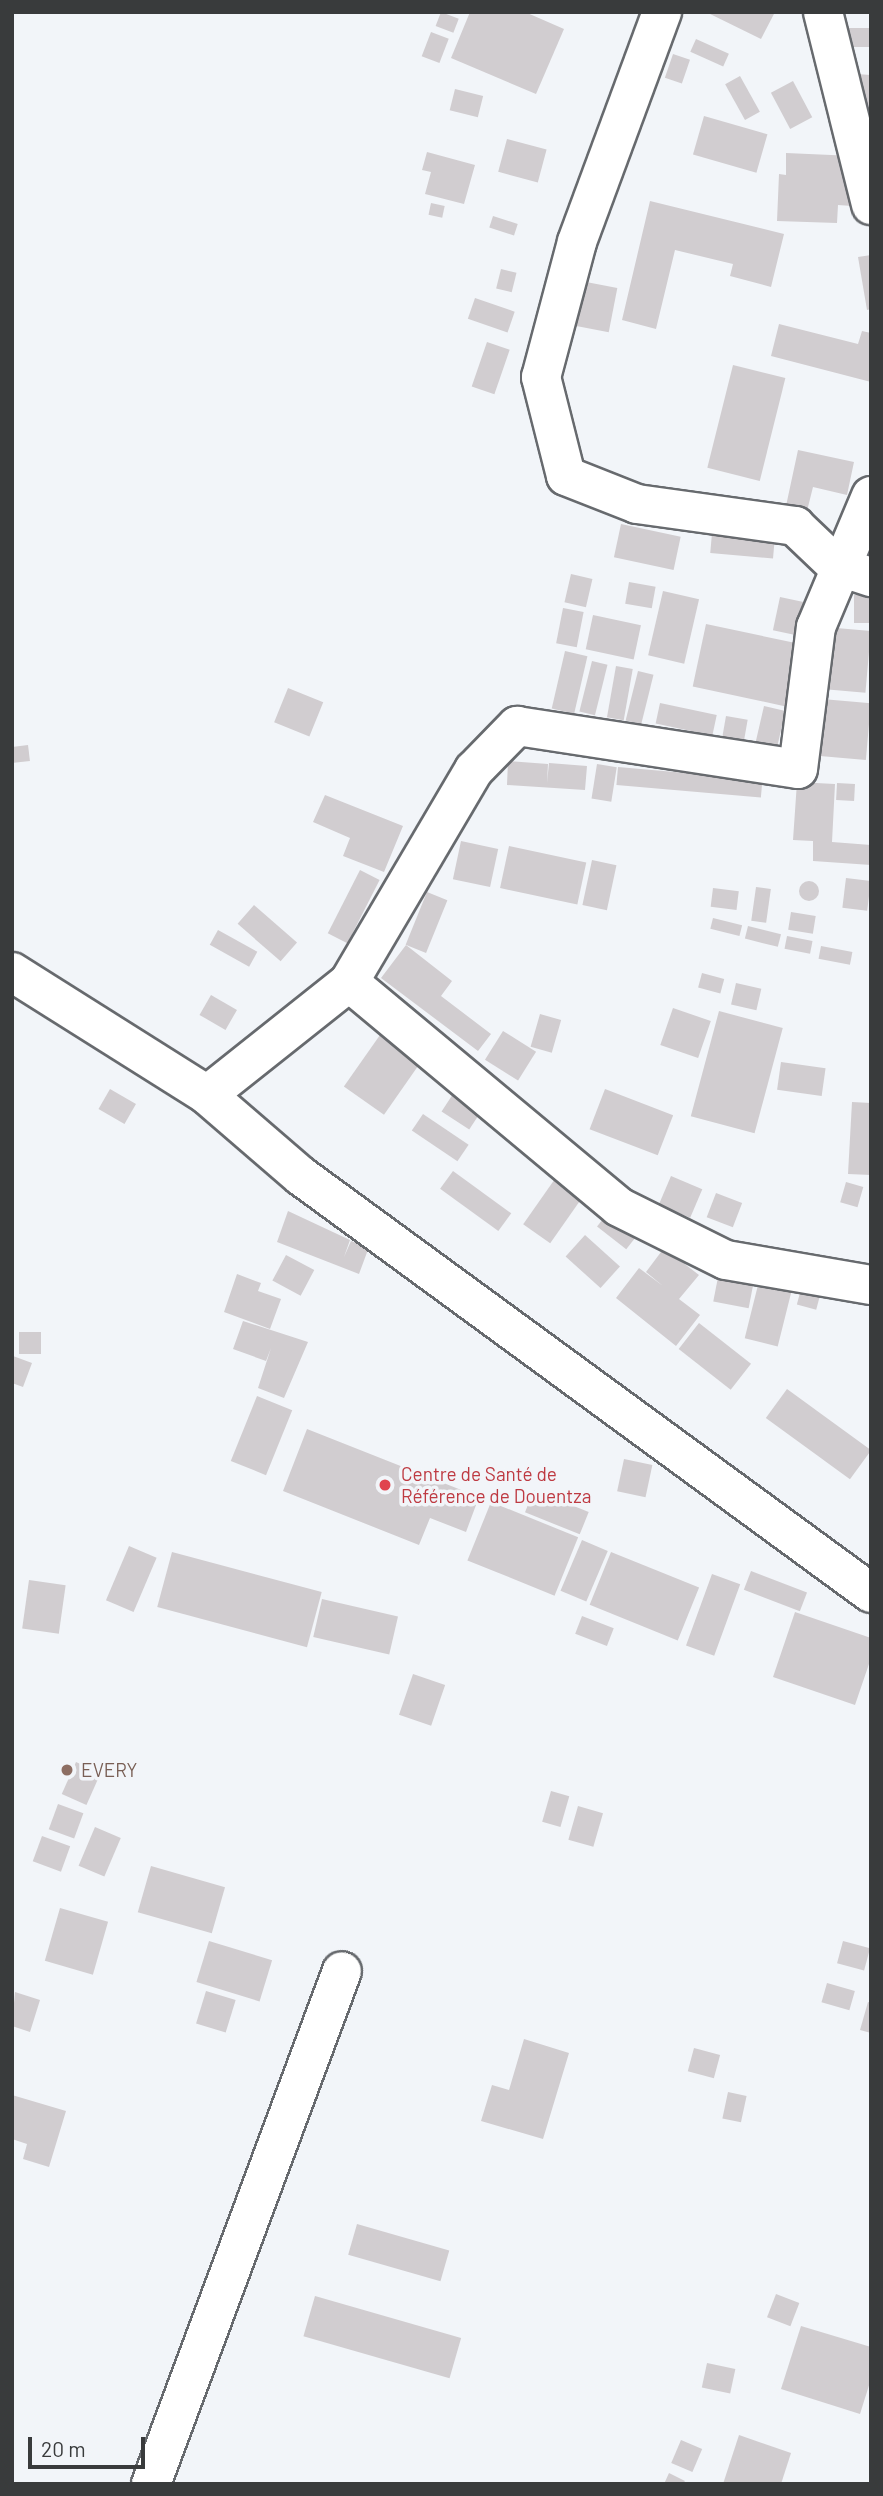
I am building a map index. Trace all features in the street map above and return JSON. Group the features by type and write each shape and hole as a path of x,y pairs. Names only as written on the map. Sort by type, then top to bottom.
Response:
{"street":[{"path":"662,12 577,242 541,377 566,476 637,504 795,526 854,571"},
{"path":"823,12 871,205"},
{"path":"207,1095 349,982 474,770 517,726 798,769 816,627 854,571 871,496"},
{"path":"12,972 207,1095 301,1176 871,1593"},
{"path":"349,982 620,1207 726,1261 871,1286"},
{"path":"151,2484 342,1971"}],"building":[{"path":"441,12 459,19 453,33 436,26"},
{"path":"470,12 525,12 564,29 536,94 451,58"},
{"path":"706,12 775,12 761,39"},
{"path":"846,28 871,28 871,47 846,47"},
{"path":"431,32 449,39 439,63 422,56"},
{"path":"696,39 729,54 723,66 690,52"},
{"path":"673,54 690,60 682,83 665,78"},
{"path":"856,74 871,75 869,106 854,105"},
{"path":"740,76 760,112 745,120 725,84"},
{"path":"793,81 812,117 790,129 771,93"},
{"path":"455,89 483,96 478,117 450,110"},
{"path":"704,116 767,134 756,173 693,154"},
{"path":"507,139 547,150 538,182 498,172"},
{"path":"427,152 475,165 464,204 425,194 431,172 422,170"},
{"path":"786,153 854,156 852,206 838,205 837,223 777,221 779,174 786,175"},
{"path":"650,201 784,234 771,287 730,276 733,264 675,250 656,329 622,320"},
{"path":"431,203 445,206 442,218 429,215"},
{"path":"493,216 518,224 514,235 489,227"},
{"path":"871,255 871,309 867,310 858,257"},
{"path":"501,269 517,273 512,292 496,288"},
{"path":"581,281 617,288 609,332 572,325"},
{"path":"475,298 515,312 508,332 468,319"},
{"path":"779,324 858,344 862,331 871,333 871,382 771,356"},
{"path":"487,342 510,350 494,394 472,386"},
{"path":"733,365 785,378 760,481 707,468"},
{"path":"798,450 854,462 847,495 813,487 807,511 786,506"},
{"path":"621,524 681,537 674,570 614,557"},
{"path":"712,533 775,538 773,558 710,553"},
{"path":"571,574 592,579 586,607 564,602"},
{"path":"629,582 656,587 652,608 625,604"},
{"path":"663,591 699,599 684,664 648,655"},
{"path":"854,595 871,595 871,623 854,623"},
{"path":"780,597 809,603 802,636 773,630"},
{"path":"563,608 584,612 577,647 556,643"},
{"path":"593,615 641,625 634,659 586,649"},
{"path":"706,624 798,644 785,706 693,687"},
{"path":"825,627 871,631 865,693 820,689"},
{"path":"565,651 587,656 574,714 552,708"},
{"path":"592,661 608,665 595,715 579,711"},
{"path":"616,666 633,669 624,720 607,717"},
{"path":"638,671 654,675 641,724 626,720"},
{"path":"288,688 323,702 309,737 274,722"},
{"path":"822,699 871,703 866,760 817,756"},
{"path":"660,703 717,715 712,736 656,724"},
{"path":"764,706 785,711 775,755 754,750"},
{"path":"726,716 748,720 744,742 722,739"},
{"path":"28,745 30,761 14,763 12,747"},
{"path":"508,761 548,764 547,783 549,763 587,766 585,790 507,785"},
{"path":"597,764 617,767 611,802 592,799"},
{"path":"618,767 762,780 761,798 616,785"},
{"path":"797,782 835,784 832,842 871,845 871,865 813,861 813,841 793,840"},
{"path":"837,783 855,784 854,801 836,800"},
{"path":"325,795 403,826 384,872 343,856 350,838 313,822"},
{"path":"461,841 498,849 490,887 453,879"},
{"path":"509,846 586,862 577,904 500,888"},
{"path":"592,860 616,865 607,910 582,905"},
{"path":"360,870 380,880 347,943 328,933"},
{"path":"846,878 871,881 867,911 842,908"},
{"path":"805,881 813,881 819,891 813,901 805,901 799,895 799,887"},
{"path":"756,887 771,889 766,923 751,921"},
{"path":"713,888 739,891 736,910 711,907"},
{"path":"427,892 447,900 426,953 406,945"},
{"path":"254,905 297,942 281,961 238,924"},
{"path":"791,912 816,916 813,934 788,930"},
{"path":"713,918 742,925 739,936 710,929"},
{"path":"748,926 781,934 778,947 745,939"},
{"path":"218,930 257,952 249,967 210,945"},
{"path":"787,936 813,941 810,954 785,949"},
{"path":"406,945 452,981 441,996 491,1034 478,1051 381,978"},
{"path":"821,946 852,952 850,965 819,959"},
{"path":"702,973 724,979 720,993 698,987"},
{"path":"736,983 761,989 756,1010 731,1004"},
{"path":"211,995 237,1010 225,1030 200,1015"},
{"path":"673,1008 711,1021 698,1058 660,1045"},
{"path":"719,1011 783,1028 755,1133 691,1116"},
{"path":"540,1014 561,1020 552,1053 531,1047"},
{"path":"503,1031 536,1052 518,1081 485,1060"},
{"path":"380,1035 420,1063 384,1115 344,1087"},
{"path":"781,1062 826,1068 822,1096 777,1090"},
{"path":"110,1089 136,1104 124,1124 99,1109"},
{"path":"605,1089 673,1115 658,1155 590,1129"},
{"path":"453,1094 481,1112 469,1130 442,1112"},
{"path":"852,1102 871,1103 871,1175 848,1174"},
{"path":"423,1114 469,1145 457,1161 412,1131"},
{"path":"453,1171 511,1213 498,1231 440,1189"},
{"path":"557,1176 584,1195 550,1243 523,1224"},
{"path":"671,1176 702,1189 690,1218 659,1205"},
{"path":"846,1182 863,1187 858,1207 840,1202"},
{"path":"716,1193 742,1203 733,1227 707,1217"},
{"path":"610,1210 639,1233 626,1249 597,1227"},
{"path":"288,1211 350,1240 344,1257 351,1241 369,1247 359,1274 277,1242"},
{"path":"585,1235 620,1266 601,1288 566,1257"},
{"path":"664,1248 699,1275 679,1299 700,1315 676,1346 616,1298 639,1268 663,1286 646,1272"},
{"path":"286,1255 314,1270 301,1296 272,1281"},
{"path":"719,1272 754,1279 749,1308 713,1301"},
{"path":"237,1274 261,1283 258,1291 281,1299 270,1329 224,1312"},
{"path":"759,1281 792,1289 778,1346 745,1338"},
{"path":"801,1289 820,1294 816,1310 797,1304"},
{"path":"243,1321 308,1342 284,1398 258,1388 271,1348 266,1361 233,1349"},
{"path":"699,1323 751,1364 731,1390 679,1349"},
{"path":"19,1332 41,1332 41,1354 19,1354"},
{"path":"13,1356 32,1363 23,1387 12,1383"},
{"path":"787,1389 871,1450 850,1479 766,1418"},
{"path":"257,1396 292,1410 266,1475 231,1461"},
{"path":"307,1429 479,1497 466,1532 430,1518 419,1545 283,1491"},
{"path":"624,1459 652,1465 646,1497 617,1491"},
{"path":"534,1490 589,1512 580,1534 525,1512"},
{"path":"491,1502 578,1537 555,1596 467,1560"},
{"path":"582,1540 608,1551 586,1602 561,1591"},
{"path":"129,1546 157,1558 134,1612 106,1600"},
{"path":"172,1552 322,1592 307,1647 157,1607"},
{"path":"611,1552 699,1588 678,1640 590,1605"},
{"path":"751,1571 807,1593 800,1611 744,1590"},
{"path":"712,1574 740,1584 714,1656 686,1645"},
{"path":"29,1580 66,1585 59,1634 22,1629"},
{"path":"322,1599 398,1617 389,1655 313,1637"},
{"path":"795,1612 871,1638 871,1658 855,1705 773,1677"},
{"path":"582,1616 614,1628 607,1646 575,1634"},
{"path":"413,1674 445,1685 431,1726 399,1715"},
{"path":"76,1762 101,1773 86,1805 62,1794"},
{"path":"551,1791 569,1796 560,1827 542,1822"},
{"path":"58,1804 83,1813 74,1839 49,1829"},
{"path":"578,1806 603,1813 593,1847 568,1840"},
{"path":"95,1827 121,1838 104,1877 79,1866"},
{"path":"42,1836 70,1846 61,1872 33,1861"},
{"path":"151,1866 225,1887 212,1933 138,1912"},
{"path":"60,1908 108,1922 93,1975 45,1961"},
{"path":"209,1941 272,1960 260,2001 196,1982"},
{"path":"843,1941 870,1948 864,1970 837,1963"},
{"path":"827,1983 855,1991 849,2010 821,2002"},
{"path":"206,1991 236,2000 226,2033 196,2024"},
{"path":"15,1992 40,2000 30,2032 12,2026"},
{"path":"868,2002 871,2003 871,2033 860,2030"},
{"path":"524,2039 569,2053 543,2139 481,2121 492,2085 509,2090"},
{"path":"694,2048 720,2055 714,2078 688,2071"},
{"path":"728,2092 747,2096 741,2122 722,2118"},
{"path":"12,2095 66,2111 49,2167 23,2159 27,2144 12,2139"},
{"path":"357,2224 449,2250 440,2281 348,2255"},
{"path":"776,2294 799,2303 790,2326 767,2317"},
{"path":"315,2296 461,2338 450,2378 303,2336"},
{"path":"801,2326 871,2347 871,2379 860,2414 781,2389"},
{"path":"707,2363 735,2369 730,2393 702,2387"},
{"path":"739,2435 791,2453 781,2484 723,2484"},
{"path":"681,2440 702,2449 692,2472 671,2463"},
{"path":"669,2473 685,2481 683,2484 664,2484"}],"place":[{"name":"Centre de Santé de Référence de Douentza","path":"385,1485"},
{"name":"EVERY","path":"67,1770"}]}
